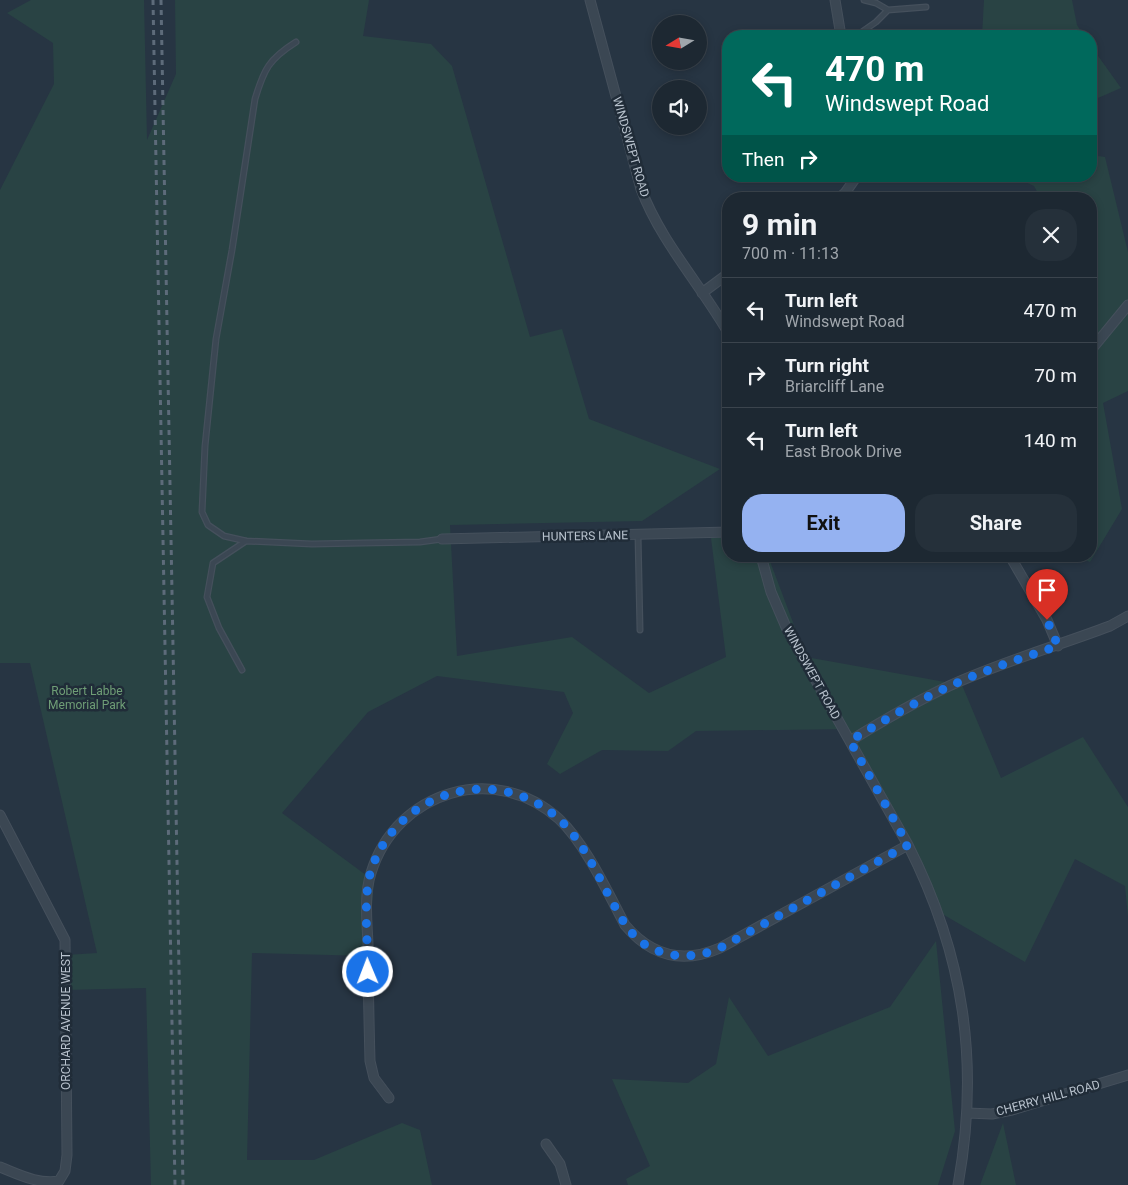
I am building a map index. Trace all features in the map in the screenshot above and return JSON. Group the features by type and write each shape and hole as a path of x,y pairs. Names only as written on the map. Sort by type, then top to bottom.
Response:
{"street":[{"name":"WINDSWEPT ROAD","path":"590,0 644,196 657,225 722,323"},
{"path":"835,0 840,30"},
{"path":"702,293 722,278"},
{"path":"1097,343 1128,305"},
{"name":"HUNTERS LANE","path":"442,539 722,532"},
{"name":"WINDSWEPT ROAD","path":"763,562 771,592 786,627 924,876 937,907 949,944 958,982 967,1042 969,1082 964,1151 958,1185"},
{"path":"1013,562 1047,620 1058,646"},
{"path":"850,741 910,706 950,686 1110,626 1128,616"},
{"path":"388,1098 374,1078 370,1061 368,888 377,856 387,838 412,812 438,797 466,790 497,790 524,797 551,812 568,829 580,845 625,924 633,934 656,950 681,956 702,955 720,948 908,845"},
{"name":"ORCHARD AVENUE WEST","path":"0,815 65,940 67,1155 65,1171 59,1181 52,1183 42,1182 0,1167"},
{"name":"CHERRY HILL ROAD","path":"967,1113 992,1114 1012,1110 1128,1075"},
{"path":"546,1144 560,1164 566,1185"}],"lane":[{"path":"864,0 876,3 888,10 926,7"},
{"path":"865,30 888,10"},
{"path":"296,42 271,61 262,76 255,99 232,250 216,339 205,446 202,512 208,525 224,536 246,541 332,544 420,542 442,539"},
{"path":"638,535 640,630"},
{"path":"242,670 219,628 207,596 213,563 246,541"}],"green space":[{"name":"Robert Labbe Memorial Park","path":"31,0 144,0 147,140 176,74 175,0 369,0 363,36 431,44 452,66 530,337 562,329 589,419 720,469 642,521 450,525 457,656 572,637 649,693 726,657 711,538 722,537 722,562 770,562 806,657 962,685 1001,778 1083,737 1128,807 1128,917 1125,886 1075,859 1025,962 932,908 849,729 696,731 668,751 602,750 560,774 547,764 573,713 564,692 437,676 368,712 282,813 374,881 368,956 252,953 247,1160 314,1160 402,1123 420,1130 432,1185 151,1185 146,988 66,990 66,955 97,953 30,663 0,663 0,190 54,84 53,43 7,13"},
{"path":"984,0 1072,0 1077,25 1080,30 982,30"},
{"path":"1097,54 1121,88 1097,98"},
{"path":"1097,156 1105,157 1128,252 1128,391 1103,403 1122,509 1097,550 1097,192 1037,192 1034,186 1025,182 1097,182"},
{"path":"936,941 955,1131 938,1185 628,1185 626,1179 650,1166 612,1079 688,1083 716,1064 729,997 768,1056 890,1007"},
{"path":"1003,1123 1016,1185 980,1185"}],"railway":[{"path":"153,0 175,1185"},
{"path":"161,0 183,1185"}],"route":[{"path":"368,972 368,888 370,874 377,856 387,838 404,818 412,812 438,797 466,790 482,789 511,793 539,804 551,812 568,829 580,845 625,924 644,943 667,954 681,956 702,955 720,948 908,845 850,741 950,686 1058,646 1047,620"}]}
